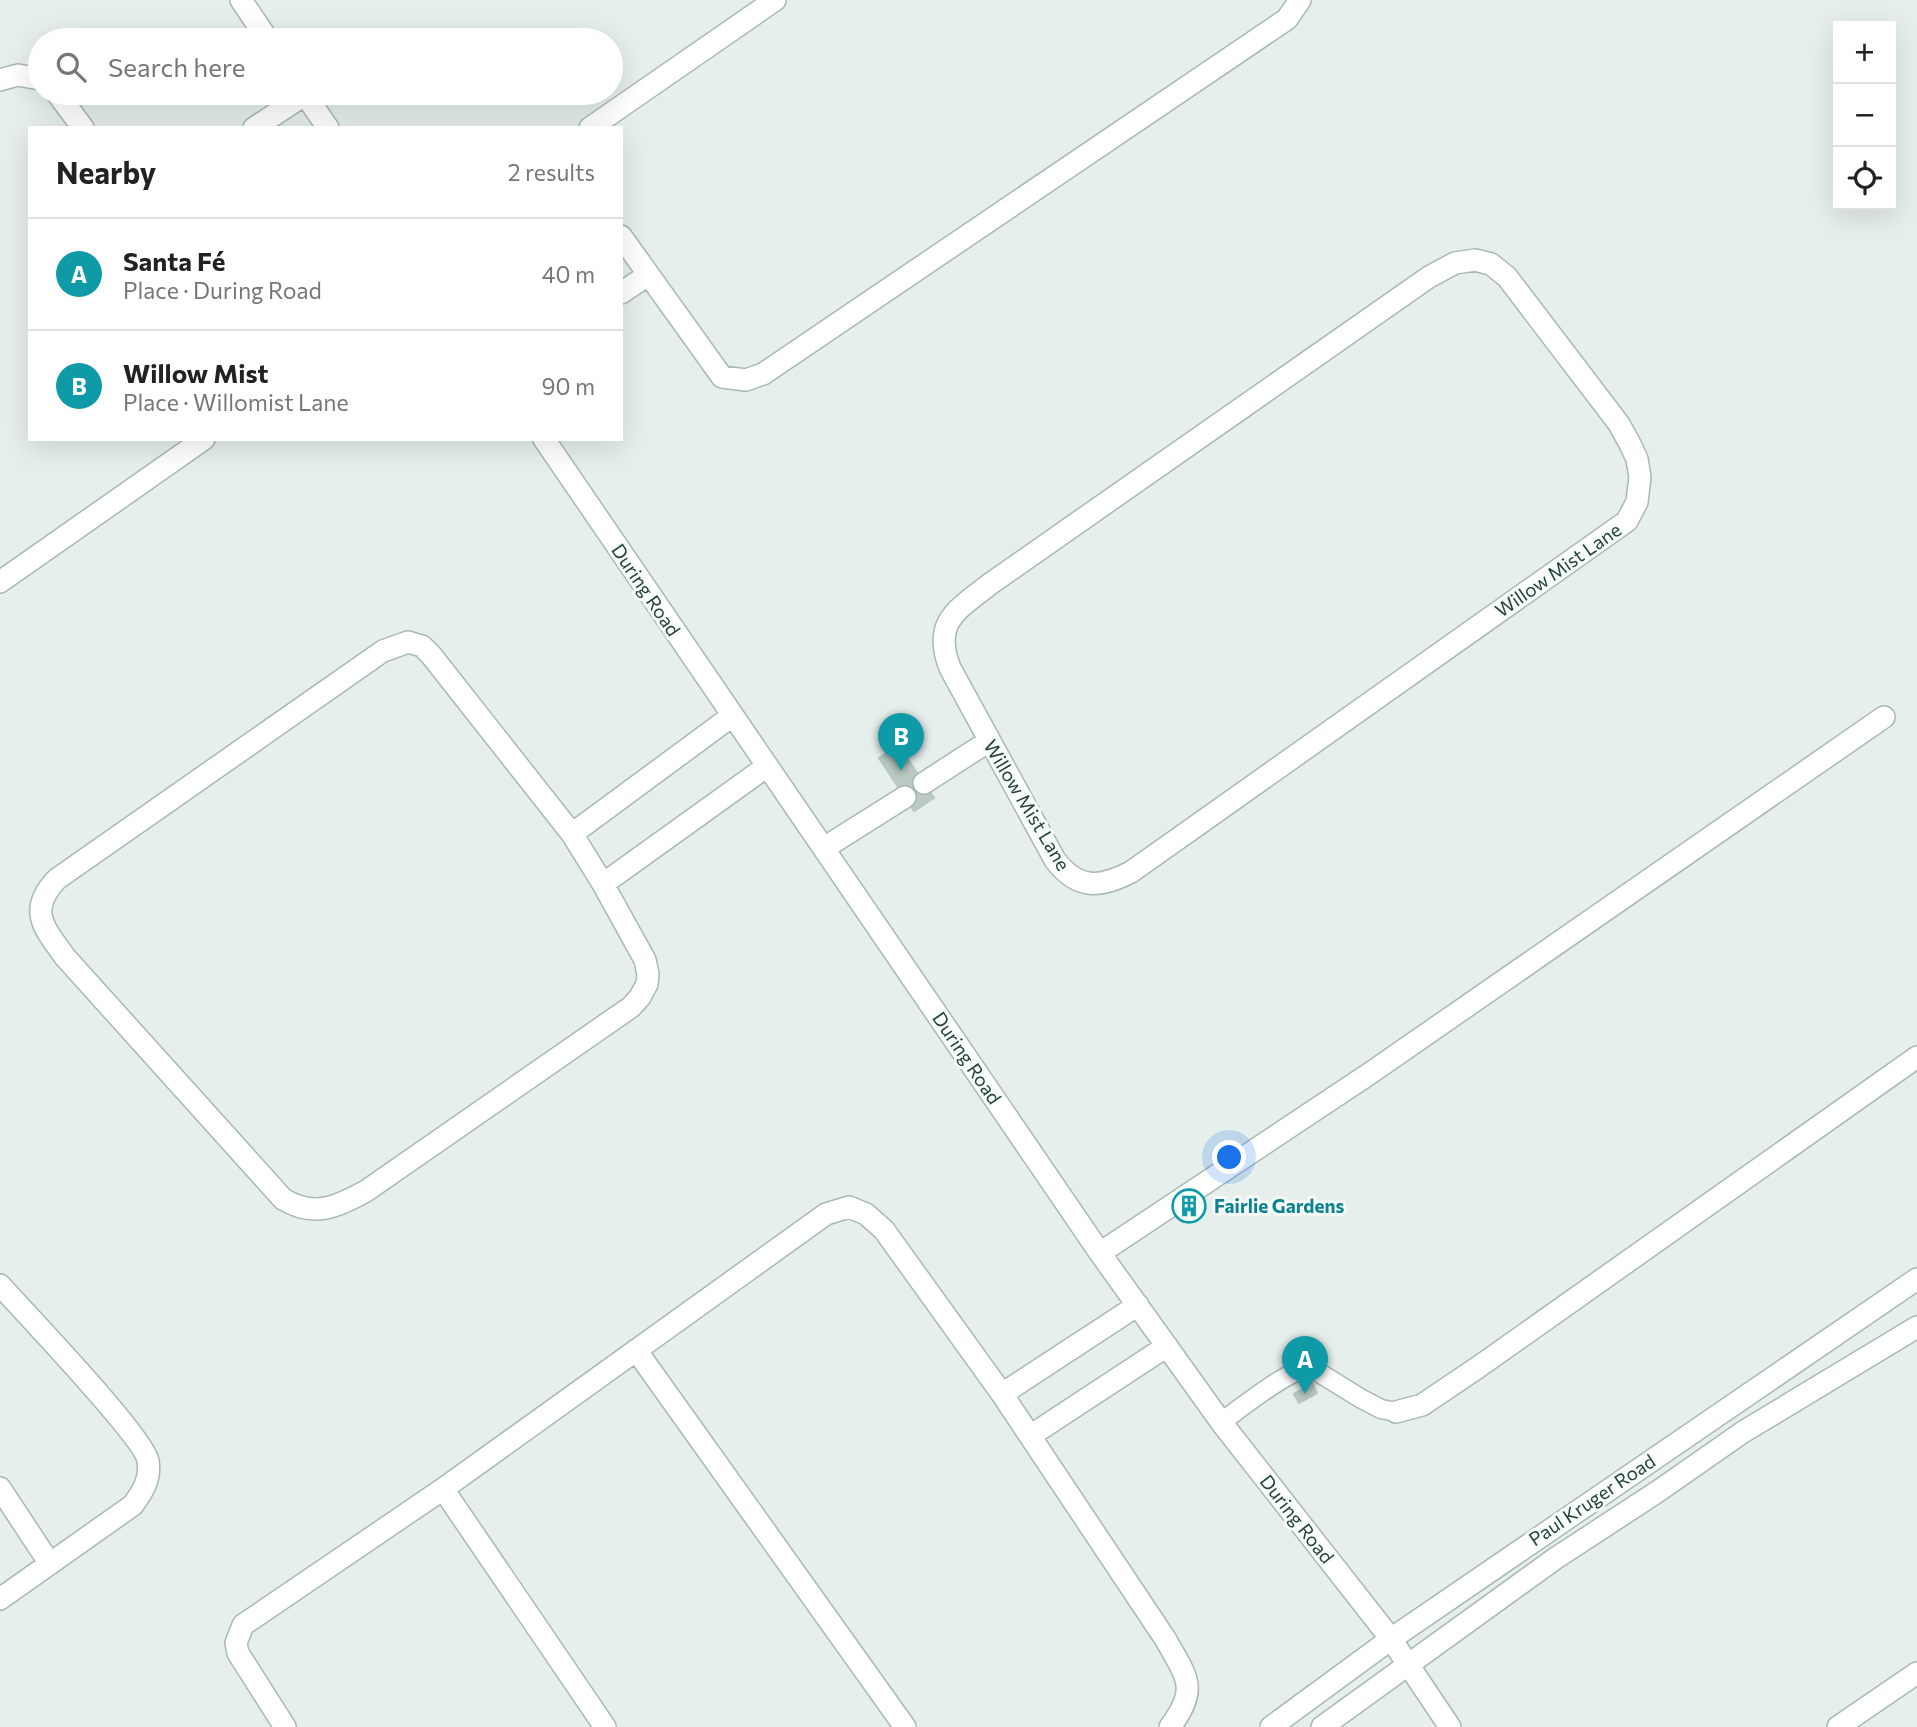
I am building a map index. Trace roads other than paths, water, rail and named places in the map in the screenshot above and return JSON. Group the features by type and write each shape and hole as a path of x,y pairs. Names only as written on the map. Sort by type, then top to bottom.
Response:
{"street":[{"path":"241,0 260,28"},
{"path":"593,126 775,0"},
{"path":"623,239 722,377 746,380 763,374 1287,19 1300,0"},
{"path":"0,80 18,75 28,77"},
{"path":"66,105 82,126"},
{"path":"257,126 288,105"},
{"path":"312,105 327,126"},
{"name":"Willow Mist Lane","path":"1475,260 1491,264 1507,276 1619,424 1634,452 1640,477 1637,502 1627,520 1131,872 1115,880 1079,881 1062,869 989,741 943,650 942,638 960,608 990,584 1429,276 1455,263 1475,260"},
{"path":"623,292 648,275"},
{"path":"0,582 201,441"},
{"name":"During Road","path":"545,441 1100,1253 1221,1422 1391,1639 1450,1727"},
{"path":"408,642 422,646 431,655 572,834 645,960 647,985 640,997 631,1007 366,1191 344,1203 311,1210 297,1208 283,1199 65,957 43,925 40,915 44,896 57,878 383,651 408,642"},
{"path":"572,834 732,716"},
{"path":"1100,1253 1380,1066 1884,717"},
{"path":"924,783 989,741"},
{"path":"603,884 766,767"},
{"path":"824,848 905,797"},
{"path":"1395,1412 1422,1405 1477,1368 1917,1057"},
{"path":"285,1727 238,1653 236,1643 243,1625 443,1489 826,1214 849,1207 866,1214 884,1230 1002,1394 1166,1640 1182,1670 1189,1693 1170,1727"},
{"name":"Paul Kruger Road","path":"1271,1727 1391,1639 1917,1279"},
{"path":"0,1285 128,1429 148,1458 149,1477 144,1491 133,1505 0,1599"},
{"path":"1002,1394 1138,1305"},
{"name":"Paul Kruger Road","path":"1322,1727 1556,1558 1742,1432 1917,1327"},
{"path":"1030,1436 1167,1346"},
{"path":"636,1350 905,1727"},
{"path":"0,1488 50,1564"},
{"path":"443,1489 605,1727"},
{"path":"1838,1727 1917,1673"}],"lane":[{"path":"1221,1422 1283,1379 1307,1369 1318,1372 1381,1409 1395,1412"}],"place":[{"name":"Willow Mist","path":"901,771"},
{"name":"Fairlie Gardens","path":"1189,1206"},
{"name":"Santa Fé","path":"1305,1394"}]}
